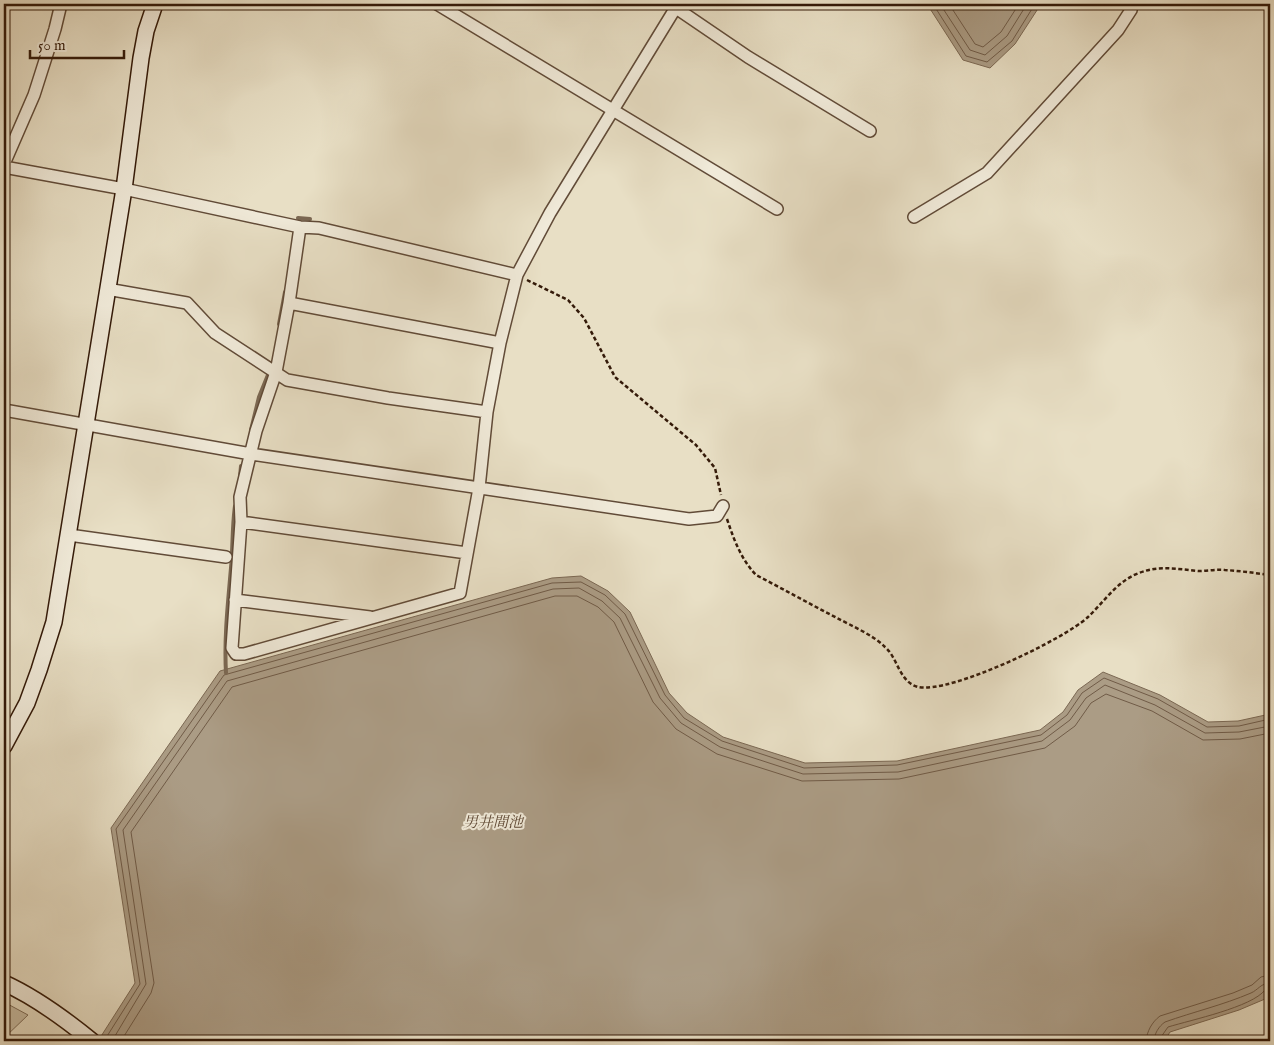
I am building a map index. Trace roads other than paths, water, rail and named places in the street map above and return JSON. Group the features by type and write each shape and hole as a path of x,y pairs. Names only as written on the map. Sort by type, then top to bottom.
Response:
{"street":[{"path":"61,4 34,95 4,166 124,189 300,227 319,228 516,275"},
{"path":"4,746 27,703 54,622 124,189 141,58 146,32 155,4"},
{"path":"436,4 777,209"},
{"path":"914,217 987,173 1118,30 1131,10 1132,4"},
{"path":"300,227 289,303 276,372 256,431 240,497 241,522 232,648 236,654 244,654 460,593 479,488 487,412 500,343 516,275 550,213 677,6 748,57 870,132"},
{"path":"108,289 187,303 215,333 287,380 388,398 487,412"},
{"path":"289,303 500,343"},
{"path":"4,410 251,454 689,519 717,516 723,506"},
{"path":"241,522 467,553"},
{"path":"69,535 226,557"},
{"path":"235,600 375,618"},
{"path":"4,983 37,1002 92,1041"}],"water":[{"path":"927,4 1041,4 1015,44 990,68 963,60"},
{"name":"男井間池","path":"581,576 608,591 630,612 669,693 687,713 723,737 805,763 897,761 1040,730 1063,712 1078,690 1103,672 1160,695 1208,722 1238,721 1270,714 1270,990 1265,999 1239,1010 1170,1032 1165,1040 1156,1041 98,1041 135,983 111,828 220,671 552,578"}],"waterway":[{"path":"298,218 310,219"},
{"path":"279,324 285,292"},
{"path":"251,430 259,397 270,370"},
{"path":"240,477 241,466"},
{"path":"226,673 226,634 235,506"}]}
